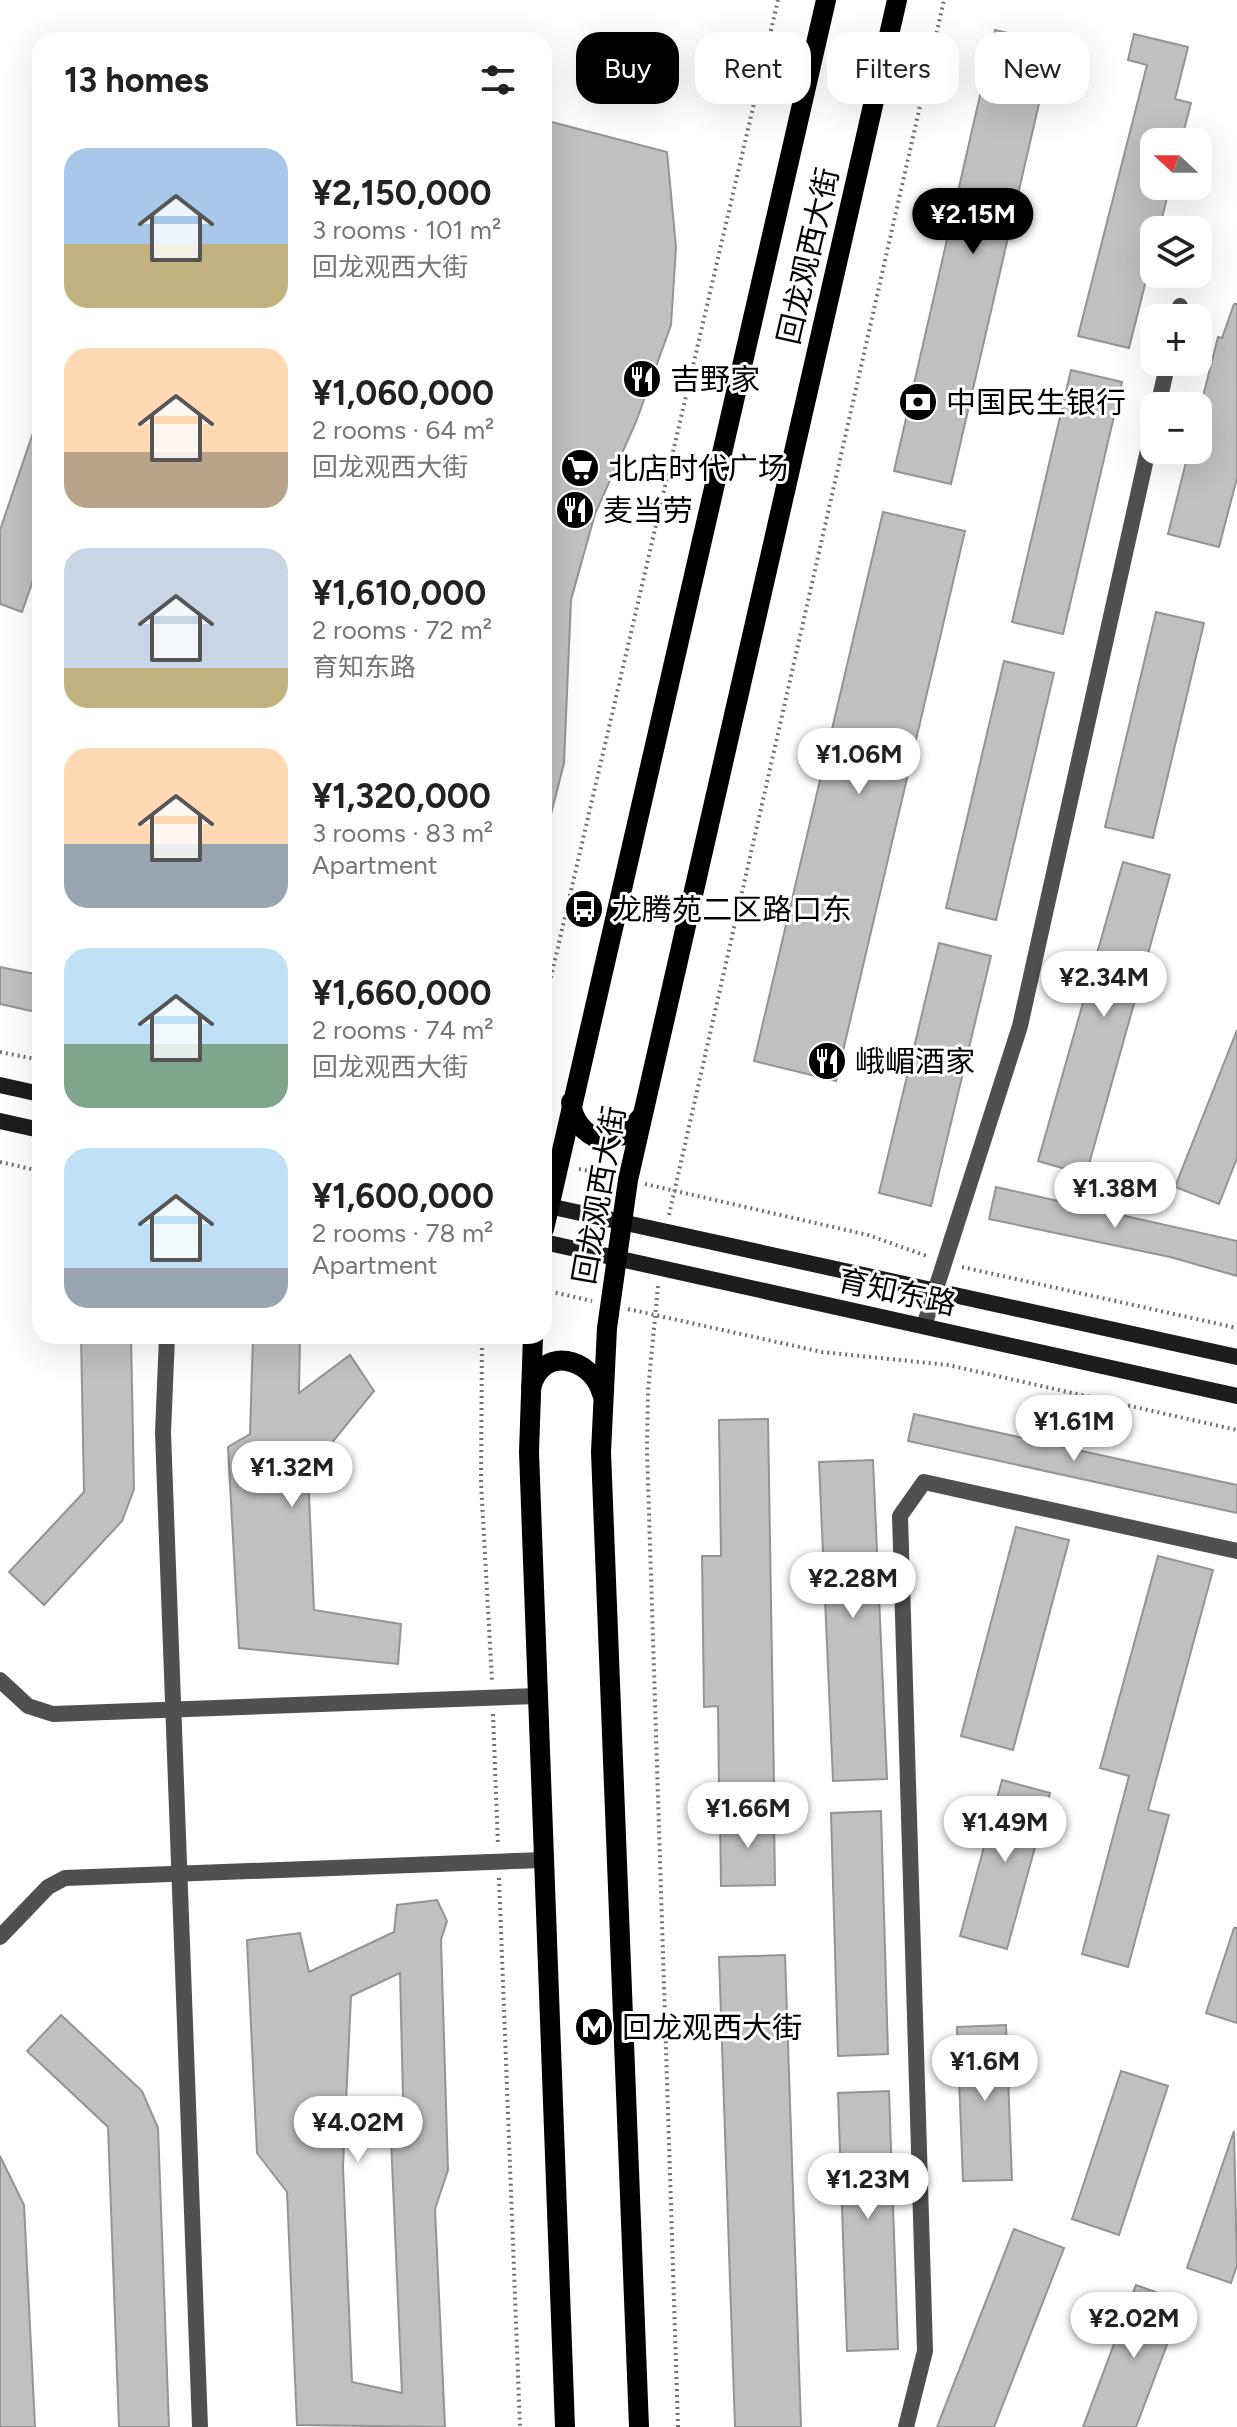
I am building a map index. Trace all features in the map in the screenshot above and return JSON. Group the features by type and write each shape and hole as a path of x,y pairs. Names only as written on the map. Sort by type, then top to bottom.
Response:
{"main road":[{"name":"回龙观西大街","path":"552,1180 826,0"},
{"name":"回龙观西大街","path":"638,2426 601,1452 615,1258 644,1109 897,0"},
{"path":"0,1085 32,1092"},
{"path":"573,1094 572,1109 577,1123 587,1134 601,1140 625,1135 637,1124 644,1109"},
{"path":"0,1121 32,1128"},
{"name":"育知东路","path":"552,1206 1237,1357"},
{"name":"育知东路","path":"552,1244 1237,1396"},
{"path":"533,1344 530,1391 538,1696 565,2427"},
{"path":"530,1391 534,1379 543,1368 557,1361 572,1360 592,1374 603,1398"}],"street":[{"path":"924,1326 1020,1026 1145,464"},
{"path":"167,1344 163,1433 200,2427"},
{"path":"906,2427 925,2351 900,1516 924,1482 1237,1551"},
{"path":"0,1680 28,1706 53,1714 538,1696"},
{"path":"0,1937 48,1887 65,1878 544,1860"}],"path":[{"path":"552,973 778,0"},
{"path":"678,1172 944,0"},
{"path":"0,1052 32,1058"},
{"path":"0,1162 32,1169"},
{"path":"700,1196 868,1235 944,1262 1237,1328"},
{"name":"育知东路","path":"673,1319 822,1352 948,1365 1237,1430"},
{"path":"651,1343 647,1450 678,2427"}],"building":[{"path":"1134,34 1188,47 1175,99 1191,103 1185,128 1140,128 1140,200 1166,200 1162,216 1140,216 1140,288 1144,288 1129,348 1078,336 1147,65 1128,60"},
{"path":"978,104 1039,104 951,484 894,471"},
{"name":"北店时代广场","path":"552,122 667,152 676,247 671,325 636,422 595,514 571,600 564,763 552,810"},
{"path":"1234,304 1237,304 1237,478 1219,547 1168,534 1186,464 1212,464 1212,392 1204,392 1208,376 1212,376 1218,337 1222,338"},
{"path":"1071,370 1122,382 1063,634 1012,622"},
{"path":"32,436 32,583 22,612 0,604 0,530"},
{"path":"883,512 965,531 836,1081 754,1061"},
{"path":"1156,612 1204,623 1153,838 1105,827"},
{"path":"1004,661 1054,673 996,920 946,908"},
{"path":"1123,862 1170,875 1086,1175 1038,1161"},
{"path":"939,943 991,956 931,1206 879,1193"},
{"path":"0,967 32,973 32,1011 0,1004"},
{"path":"1237,1030 1237,1158 1219,1204 1175,1187"},
{"path":"996,1187 1237,1241 1237,1276 1170,1257 989,1219"},
{"path":"81,1344 131,1344 134,1489 122,1521 44,1605 9,1572 84,1492"},
{"path":"253,1344 300,1344 299,1393 350,1355 374,1391 308,1472 314,1610 401,1624 398,1664 239,1648 228,1447 250,1434"},
{"path":"914,1414 1237,1485 1237,1513 908,1441"},
{"path":"768,1419 774,1784 719,1787 718,1706 704,1707 702,1556 721,1556 719,1420"},
{"path":"873,1460 887,1779 833,1781 819,1462"},
{"path":"1016,1527 1069,1540 1013,1750 961,1736"},
{"path":"1158,1556 1213,1570 1148,1810 1169,1815 1128,1967 1082,1954 1129,1776 1100,1768"},
{"path":"1002,1780 1050,1793 1007,1949 960,1936"},
{"path":"881,1811 888,2054 838,2056 831,1813"},
{"path":"774,1815 775,1885 721,1886 720,1816"},
{"path":"437,1900 447,1921 441,1940 448,2170 435,2209 445,2427 297,2425 287,2192 257,2153 247,1940 300,1933 309,1972 394,1932 397,1905","holes":["400,1973 403,2097 391,2139 402,2393 352,2382 343,2167 351,1996"]},
{"path":"1234,1928 1237,1928 1237,2023 1206,2013"},
{"path":"785,1955 801,2427 735,2427 719,1957"},
{"path":"61,2015 142,2091 158,2128 169,2427 119,2427 108,2127 27,2051"},
{"path":"1006,2025 1012,2180 963,2181 957,2027"},
{"path":"1121,2071 1168,2086 1119,2235 1072,2219"},
{"path":"889,2091 898,2349 847,2351 838,2093"},
{"path":"1234,2131 1237,2265 1231,2283 1187,2268"},
{"path":"0,2156 24,2205 35,2427 0,2427"},
{"path":"1014,2229 1064,2248 994,2427 937,2427"},
{"path":"1136,2285 1183,2302 1136,2427 1083,2427"}],"place":[{"name":"吉野家","path":"642,379"},
{"name":"中国民生银行","path":"918,402"},
{"name":"北店时代广场","path":"580,468"},
{"name":"麦当劳","path":"575,510"},
{"name":"龙腾苑二区路口东","path":"584,909"},
{"name":"峨嵋酒家","path":"827,1061"},
{"name":"回龙观西大街","path":"594,2027"}]}
